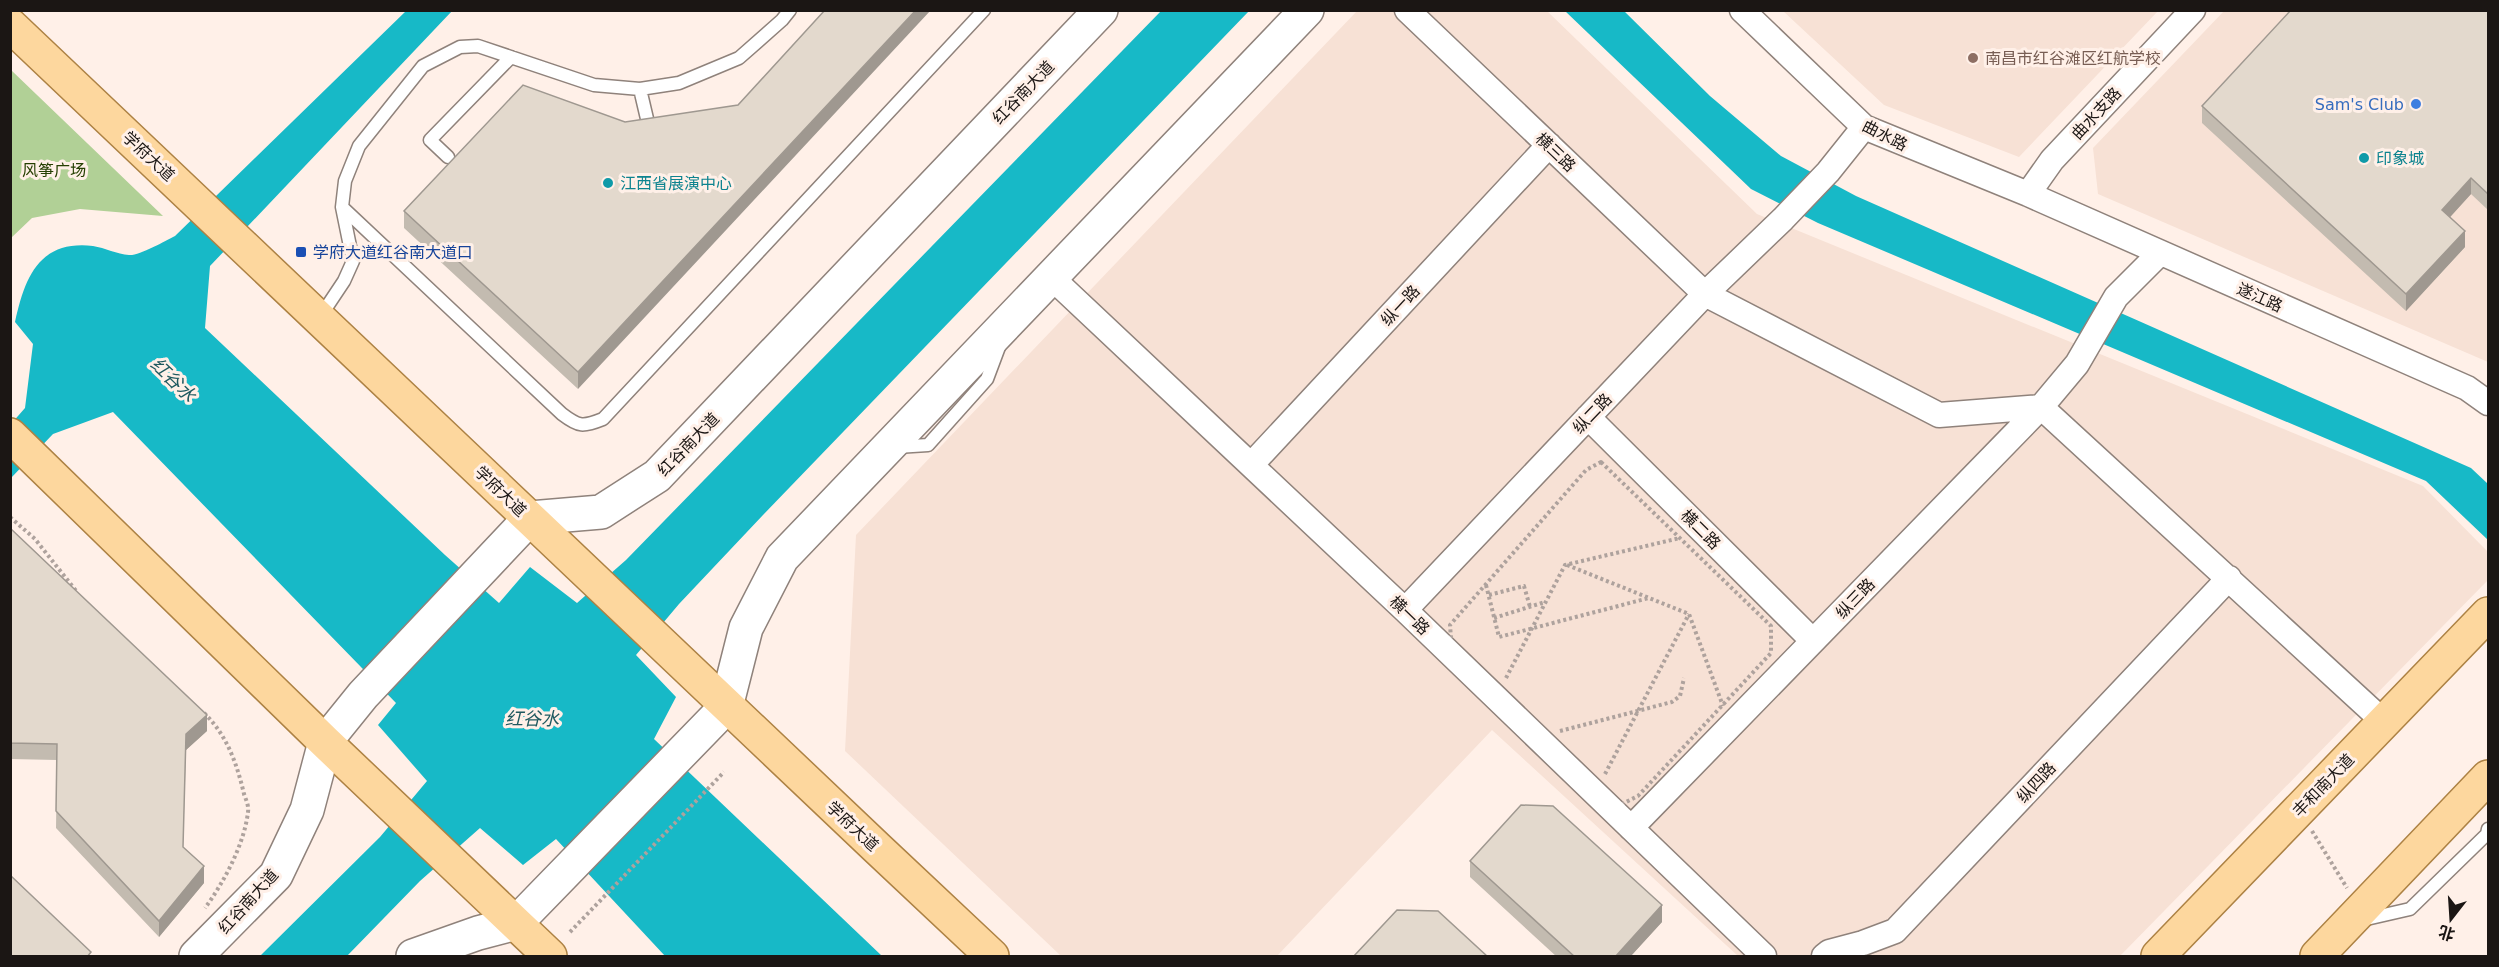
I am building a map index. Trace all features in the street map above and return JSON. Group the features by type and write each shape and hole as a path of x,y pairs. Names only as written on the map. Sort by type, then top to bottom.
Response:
{"main road":[{"name":"红谷南大道","path":"196,957 276,875 307,810 325,742 363,695 530,518 601,512 657,476 1101,10"},
{"path":"413,957 478,933 516,923 726,707 746,628 782,558 1307,10"},
{"name":"学府大道","path":"10,25 992,957"},
{"path":"10,435 453,865 516,923 560,944"},
{"name":"丰和南大道","path":"2158,957 2488,614"},
{"path":"2317,957 2488,777"}],"street":[{"name":"横三路","path":"1407,10 1705,294 1939,415 2041,407"},
{"name":"曲水路","path":"1742,10 1864,127 2028,194"},
{"name":"曲水支路","path":"2028,194 2052,160 2193,10"},
{"name":"纵二路","path":"1405,610 1705,294 1828,172 1864,127"},
{"name":"纵一路","path":"1251,465 1549,145"},
{"name":"遂江路","path":"2028,194 2467,388 2488,403"},
{"name":"纵三路","path":"1631,828 1727,715 1813,641 2041,407 2077,364 2116,297 2160,253"},
{"name":"横一路","path":"1051,277 1497,696 1764,957"},
{"path":"2041,407 2384,721"},
{"name":"横二路","path":"1588,417 1813,641"},
{"name":"纵四路","path":"1824,957 1828,952 1863,943 1895,931 2229,578"}],"lane":[{"path":"320,317 344,281 353,261 342,207 345,182 359,146 423,66 460,47 478,46 594,85 640,89 679,83 739,58 790,10"},
{"path":"342,207 562,414 574,424 587,426 603,419 984,10"},
{"path":"448,156 430,140 511,57"},
{"path":"640,89 648,123"},
{"path":"2355,916 2410,909 2488,829"}],"path":[{"path":"1601,462 1680,538 1772,626 1771,653 1727,715 1638,795 1620,805 1596,791 1452,651 1450,625 1586,470 1601,462"},
{"path":"10,517 30,536 78,593"},
{"path":"1497,696 1565,565 1680,538"},
{"path":"1565,565 1689,614 1727,715"},
{"path":"1485,584 1499,636 1649,598"},
{"path":"1488,595 1524,586 1530,607"},
{"path":"1494,618 1545,602"},
{"path":"1596,791 1689,614"},
{"path":"1541,736 1672,702 1680,696 1684,678"},
{"path":"197,707 215,723 237,762 248,810 234,861 203,910"},
{"path":"560,944 724,772"},
{"path":"2299,810 2355,916"}],"shaded area":[{"path":"1357,11 1547,11 1757,214 2423,486 2488,552 2488,580 2120,956 1738,956 1492,730 1277,956 1061,956 845,751 856,535"},
{"name":"南昌市红谷滩区红航学校","path":"1783,11 2158,11 2019,157 1884,105"},
{"path":"2224,11 2488,11 2488,362 2098,194 2093,148"}],"green space":[{"name":"风筝广场","path":"11,70 163,216 80,209 32,218 11,238"}],"water":[{"name":"红谷水","path":"406,11 452,11 210,266 205,328 445,555 499,603 530,567 577,603 626,560 1161,11 1249,11 763,515 679,604 636,655 676,697 654,739 882,956 665,956 556,839 523,865 480,828 420,881 347,956 260,956 380,837 427,781 378,725 396,703 113,412 53,434 11,478 11,424 25,408 33,344 15,322 24,290 38,265 59,249 93,246 133,255 175,236"},
{"path":"1565,11 1624,11 1710,96 1781,156 1856,196 2471,468 2488,484 2488,540 2426,481 1818,223 1751,189"}],"building":[{"name":"江西省展演中心","path":"825,10 916,10 578,372 404,211 523,85 625,122 738,105"},
{"name":"印象城","path":"2291,10 2488,10 2488,194 2471,178 2442,210 2465,231 2406,294 2202,106"},
{"path":"10,528 207,715 186,734 183,847 204,866 159,921 56,811 57,744 10,743"},
{"path":"1521,805 1553,806 1662,905 1615,957 1575,957 1470,861"},
{"path":"10,875 91,952 87,957 13,957 10,955"},
{"path":"1397,910 1438,911 1488,957 1353,957"}],"place":[{"name":"南昌市红谷滩区红航学校","path":"1973,58"},
{"name":"Sam's Club","path":"2416,104"},
{"name":"印象城","path":"2364,158"},
{"name":"江西省展演中心","path":"608,183"},
{"name":"学府大道红谷南大道口","path":"301,252"}]}
